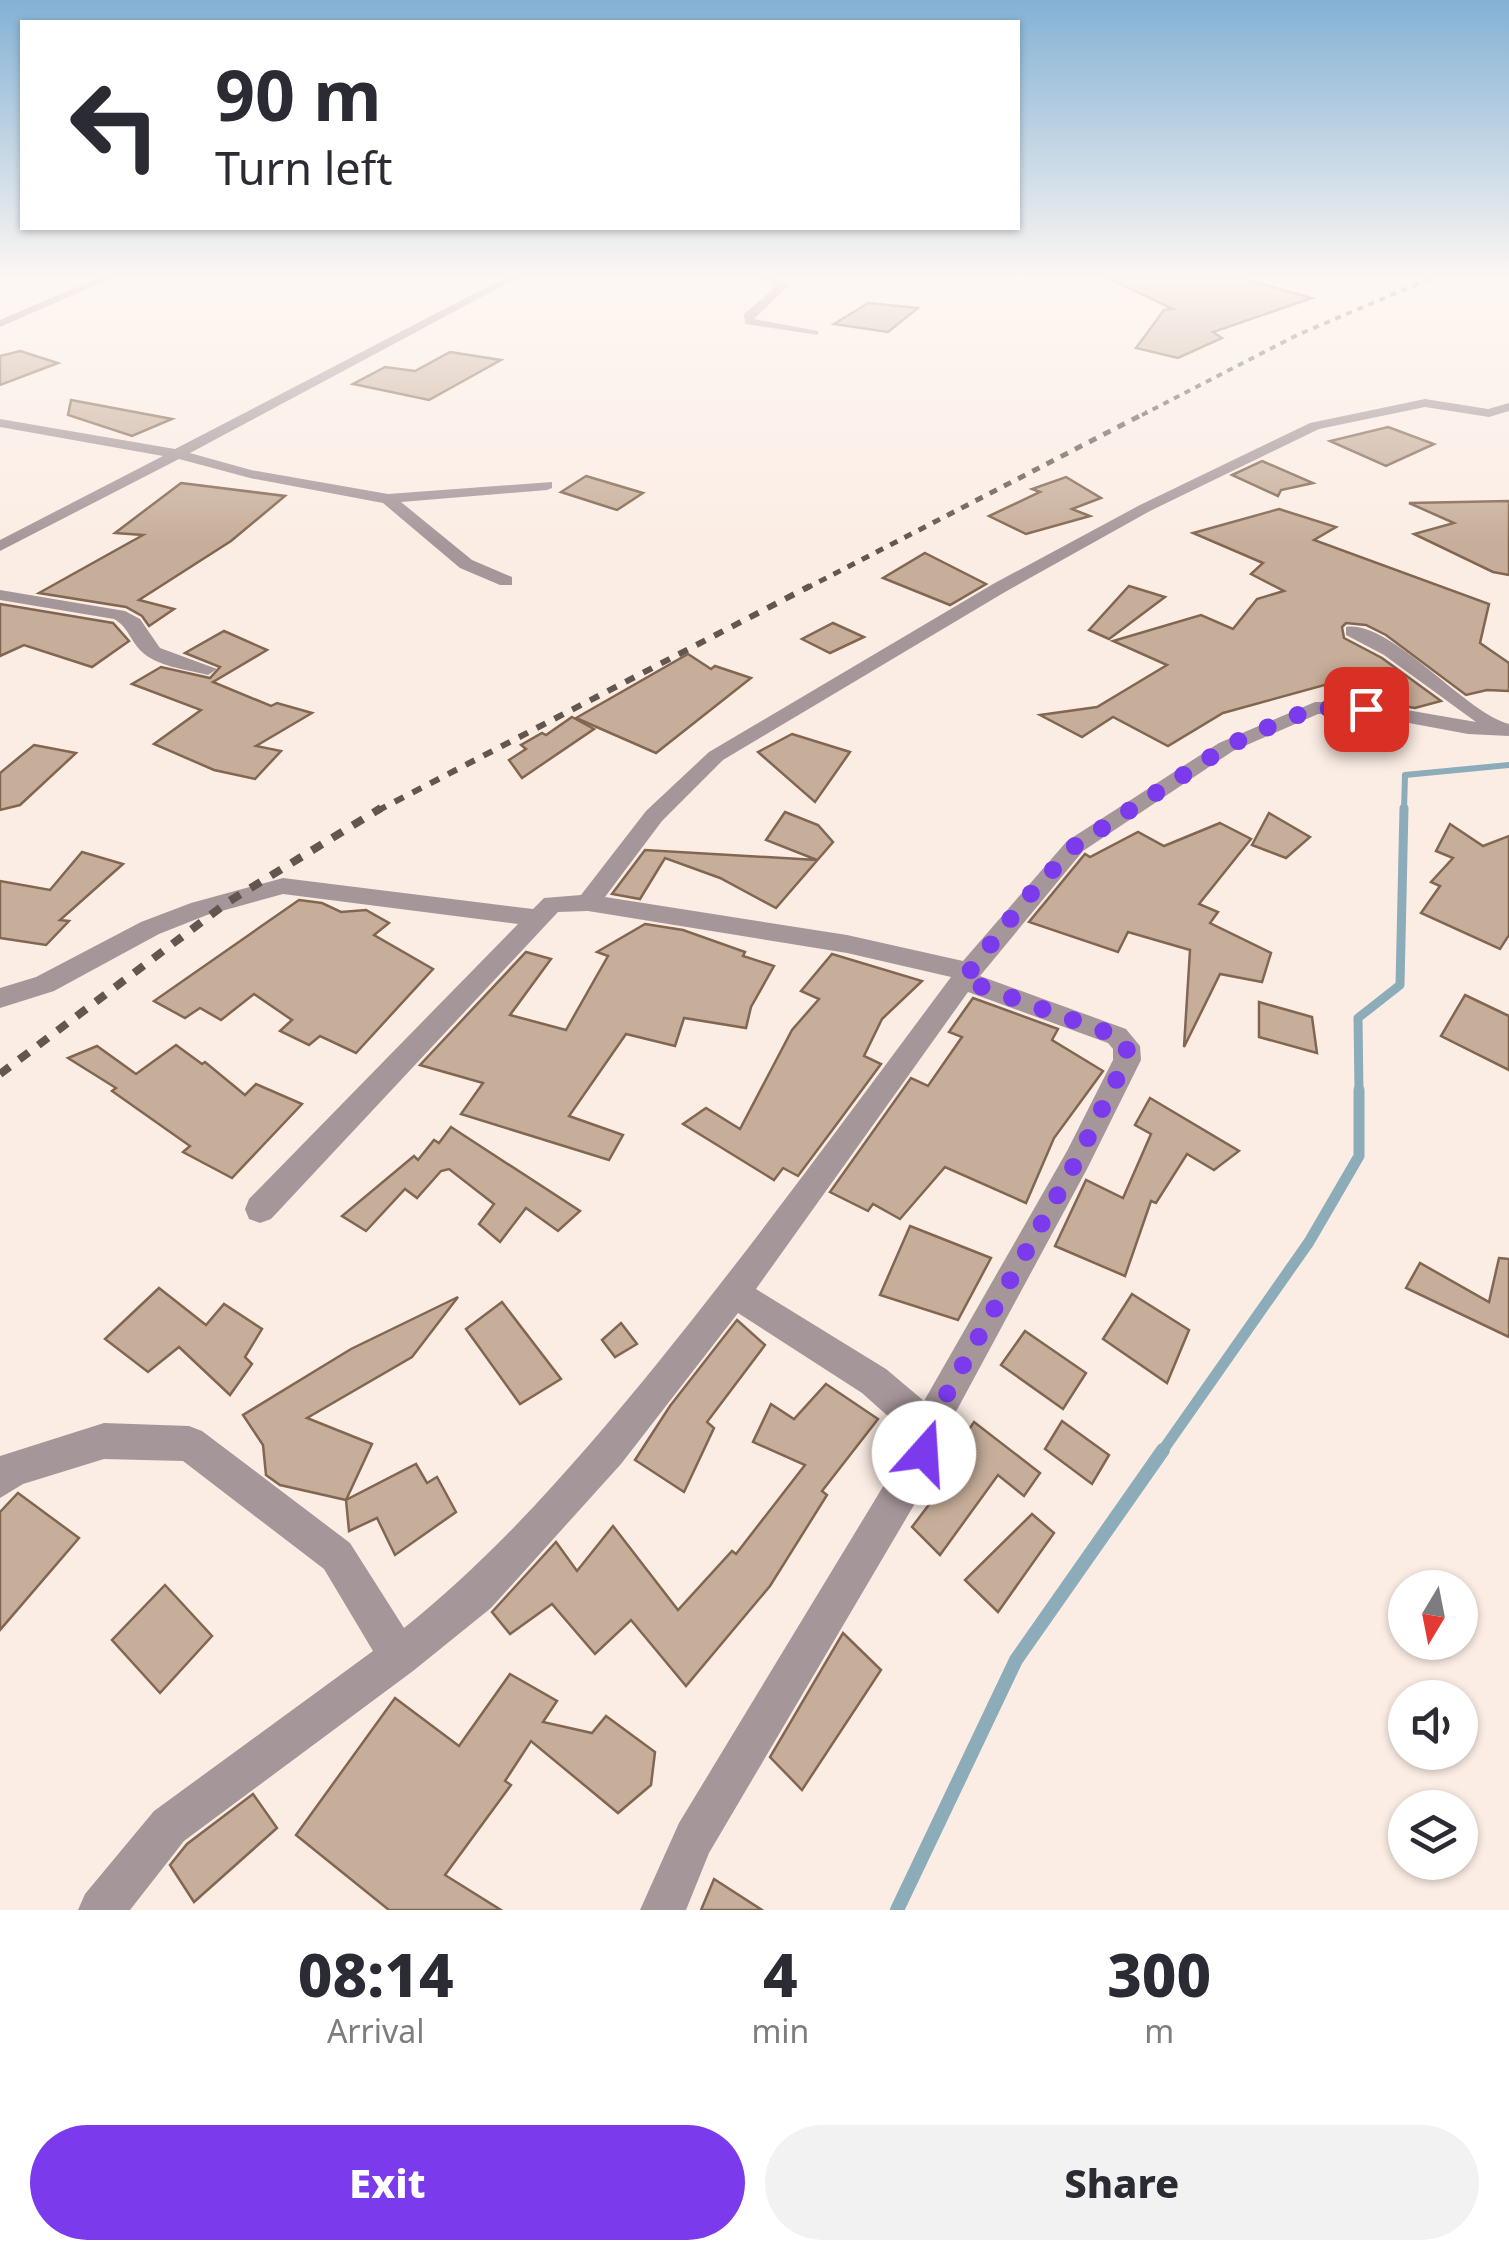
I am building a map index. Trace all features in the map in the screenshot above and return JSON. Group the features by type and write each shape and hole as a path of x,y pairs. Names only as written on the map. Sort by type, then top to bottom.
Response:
{"street":[{"path":"0,546 344,366"},
{"path":"588,903 654,816 716,756 999,588 1145,508 1315,426 1425,403 1488,413 1509,407"},
{"path":"0,423 177,454 250,474 388,500 547,485"},
{"path":"388,500 466,564 506,580"},
{"path":"0,595 120,616 134,623 140,643 153,654 208,669"},
{"path":"1352,632 1391,652 1503,730"},
{"path":"101,1910 169,1826 400,1657 490,1580 608,1452 734,1293 966,976 1026,899 1075,846 1226,747 1315,708 1352,708 1468,728 1503,730"},
{"path":"0,998 45,984 150,928 199,909 283,886 534,918"},
{"path":"260,1209 534,918 552,904 588,903 847,944 966,976 1117,1036 1127,1046 1126,1060 1077,1160 928,1428 924,1453 694,1838 663,1910"},
{"path":"734,1293 874,1381 928,1428"},
{"path":"0,1480 12,1470 104,1440 189,1444 336,1556 400,1657"}],"building":[{"path":"0,366 50,366 0,385"},
{"path":"424,366 490,366 429,400 353,384 385,367 415,371"},
{"path":"71,400 172,419 132,436 68,415"},
{"path":"1388,427 1434,444 1386,466 1330,441"},
{"path":"1262,461 1313,483 1281,490 1278,496 1232,475"},
{"path":"586,476 643,493 617,510 561,492"},
{"path":"1066,477 1101,498 1072,509 1090,516 1026,534 989,516 1040,492 1032,489"},
{"path":"181,483 285,496 231,541 139,600 174,609 149,626 142,616 126,607 39,593 143,535 115,533"},
{"path":"1509,501 1509,575 1493,572 1414,534 1454,523 1409,503"},
{"path":"1279,509 1336,527 1314,540 1489,604 1480,643 1509,663 1509,691 1487,690 1466,695 1386,635 1366,625 1346,623 1342,627 1344,638 1382,658 1441,701 1415,708 1361,699 1328,684 1223,713 1168,746 1113,717 1082,737 1040,715 1097,707 1167,665 1113,641 1201,615 1233,629 1257,599 1284,591 1251,574 1263,563 1193,533"},
{"path":"925,553 986,584 950,605 883,578"},
{"path":"1129,586 1165,597 1109,639 1089,630"},
{"path":"0,604 113,623 129,641 92,667 24,645 0,656"},
{"path":"833,623 864,637 830,653 802,639"},
{"path":"224,631 267,650 213,682 271,706 277,703 312,713 256,746 281,751 255,779 214,770 154,744 201,710 132,684 161,667 210,678 220,667 185,653"},
{"path":"688,654 711,669 715,666 751,678 656,753 576,718"},
{"path":"572,717 594,729 522,778 509,760 526,749 521,745 542,733 546,735"},
{"path":"792,734 850,752 815,802 758,752"},
{"path":"34,745 76,753 20,805 0,810 0,773"},
{"path":"785,812 818,825 833,842 776,908 720,878 665,858 640,899 612,894 645,850 817,860 766,840"},
{"path":"1269,813 1310,837 1286,858 1252,845"},
{"path":"1220,823 1251,839 1199,904 1218,912 1210,923 1271,953 1262,982 1220,974 1184,1047 1190,950 1128,932 1118,952 1029,922 1085,854 1090,857 1138,832 1164,846"},
{"path":"1450,824 1483,846 1509,836 1509,935 1500,949 1421,913 1440,886 1431,882 1453,858 1436,851"},
{"path":"82,852 123,864 60,920 69,921 46,945 0,938 0,881 50,890"},
{"path":"299,900 322,903 341,912 366,910 389,923 374,935 433,969 356,1053 320,1036 309,1045 280,1031 292,1020 254,994 221,1020 200,1008 185,1018 154,1001"},
{"path":"645,924 683,930 774,966 751,1007 746,1028 684,1018 675,1046 626,1034 569,1116 623,1135 609,1160 461,1114 483,1083 420,1065 526,952 551,959 510,1015 566,1030 608,956 597,952"},
{"path":"832,954 922,981 882,1019 864,1056 881,1064 839,1121 798,1176 783,1168 774,1180 683,1124 706,1108 740,1129 792,1030 819,999 801,991"},
{"path":"1465,995 1509,1016 1509,1070 1441,1036"},
{"path":"973,998 1058,1029 1052,1040 1103,1071 1054,1138 1026,1203 945,1167 900,1219 873,1204 868,1211 830,1192 911,1078 928,1086 962,1037 949,1032"},
{"path":"1259,1002 1312,1017 1317,1053 1259,1037"},
{"path":"176,1045 202,1064 205,1062 245,1095 256,1084 302,1104 232,1178 183,1152 190,1146 112,1091 116,1088 68,1058 97,1046 136,1074"},
{"path":"1150,1098 1239,1151 1214,1170 1187,1154 1156,1203 1151,1201 1125,1276 1055,1246 1086,1180 1123,1198 1151,1134 1135,1125"},
{"path":"451,1127 580,1211 558,1231 526,1208 500,1242 479,1224 494,1204 449,1169 441,1171 417,1198 405,1189 366,1231 342,1216 414,1156 418,1160 434,1140 439,1143"},
{"path":"910,1226 991,1258 958,1320 880,1295"},
{"path":"1499,1258 1509,1259 1509,1337 1406,1288 1420,1263 1489,1302"},
{"path":"159,1288 206,1325 224,1304 262,1329 245,1357 252,1364 230,1395 179,1347 148,1372 105,1339"},
{"path":"1132,1294 1189,1330 1167,1383 1103,1339"},
{"path":"458,1297 412,1357 307,1418 372,1444 346,1500 280,1485 266,1475 263,1445 243,1415 351,1349"},
{"path":"502,1302 561,1379 520,1404 466,1329"},
{"path":"737,1320 765,1345 707,1422 714,1428 684,1492 635,1460 670,1406"},
{"path":"621,1323 637,1344 615,1357 602,1340"},
{"path":"1025,1331 1086,1373 1063,1409 1001,1365"},
{"path":"826,1384 878,1419 822,1491 827,1495 770,1586 686,1686 631,1620 595,1654 552,1604 510,1634 492,1612 556,1542 577,1571 613,1526 678,1610 732,1551 736,1554 805,1465 753,1442 771,1404 794,1419"},
{"path":"1062,1421 1109,1455 1092,1484 1045,1449"},
{"path":"974,1422 1040,1473 1024,1496 998,1475 940,1555 912,1527 969,1452 959,1444"},
{"path":"416,1464 427,1483 437,1477 456,1512 395,1555 377,1518 349,1531 346,1500"},
{"path":"18,1493 79,1538 0,1630 0,1512"},
{"path":"1032,1514 1054,1533 998,1612 965,1580"},
{"path":"165,1585 212,1636 160,1693 112,1640"},
{"path":"843,1633 881,1670 802,1790 770,1757"},
{"path":"510,1674 557,1701 543,1722 592,1733 606,1716 655,1752 651,1785 618,1813 531,1741 505,1781 511,1785 445,1875 501,1910 389,1910 296,1835 395,1698 459,1746"},
{"path":"253,1794 277,1828 194,1902 170,1865 187,1844"},
{"path":"714,1879 762,1910 701,1910"}],"waterway":[{"path":"1404,811 1405,775 1509,765"},
{"path":"1359,1093 1358,1018 1400,985 1404,808"},
{"path":"1161,1453 1309,1242 1359,1156 1359,1093"},
{"path":"897,1910 1016,1660 1163,1450"}],"railway":[{"path":"1142,415 1237,366"},
{"path":"805,589 1147,412"},
{"path":"377,811 810,586"},
{"path":"0,1074 228,902 381,808"}],"route":[{"path":"924,1453 928,1428 1077,1160 1126,1060 1127,1046 1117,1036 963,980 1026,899 1075,846 1226,747 1259,731 1315,708 1366,709"}]}
